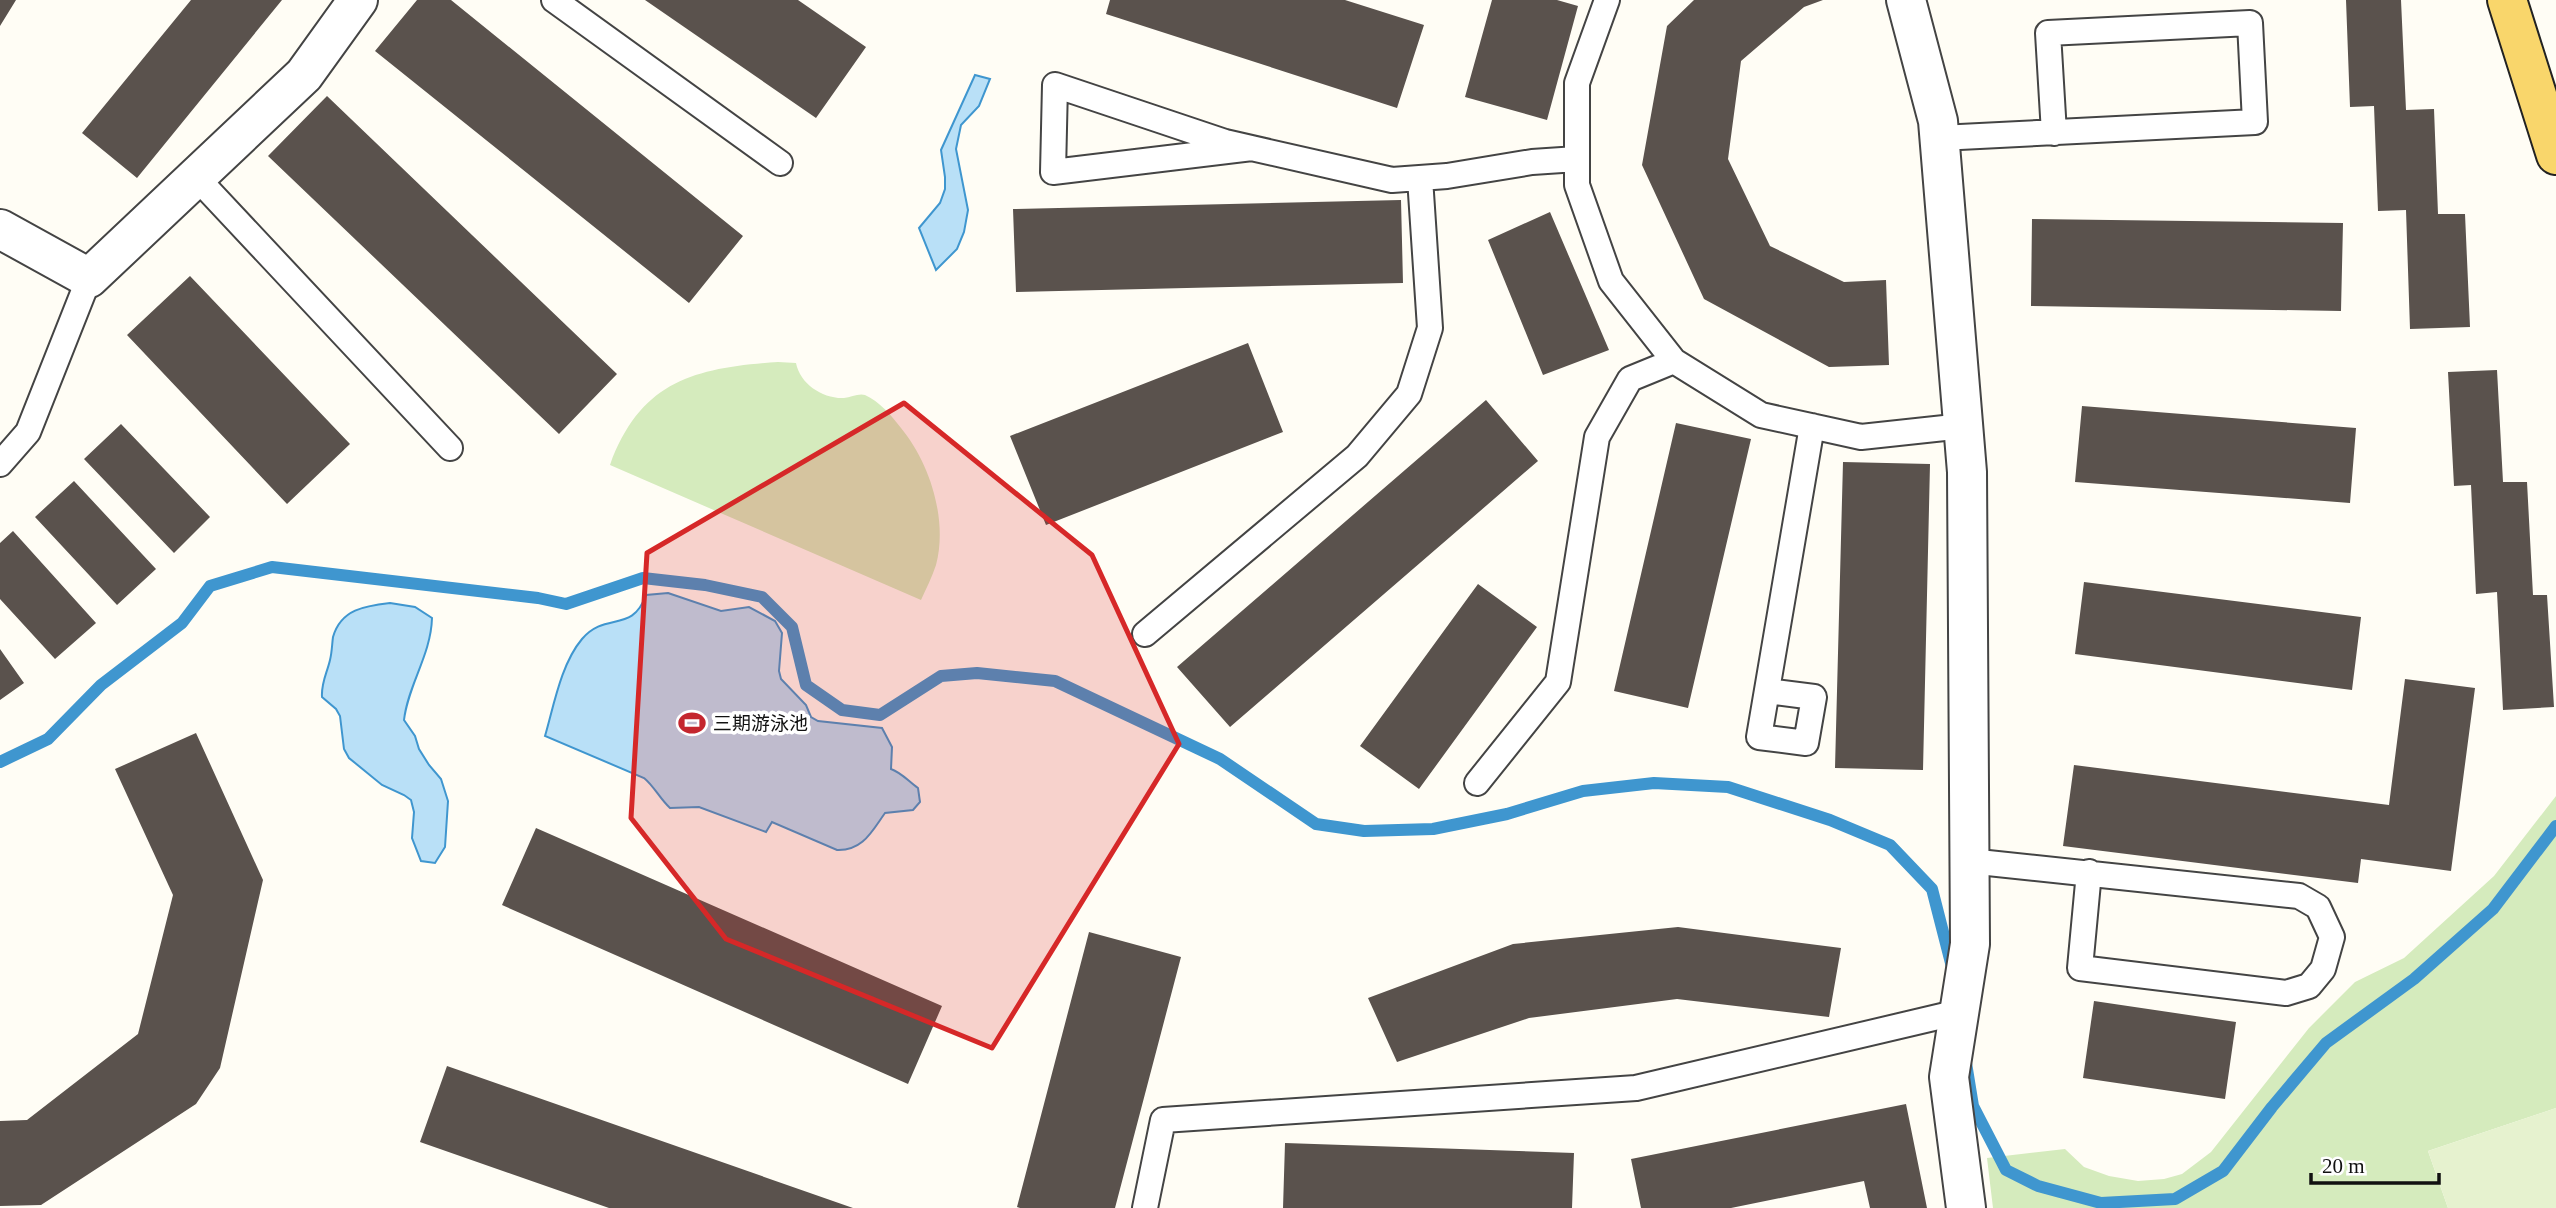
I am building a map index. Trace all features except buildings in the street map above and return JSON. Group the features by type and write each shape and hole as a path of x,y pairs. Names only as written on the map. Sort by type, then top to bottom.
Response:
{"main road":[{"path":"2507,0 2556,155"}],"street":[{"path":"0,229 89,278 304,75 358,0"},
{"path":"1906,0 1938,121 1967,472 1970,944 1949,1077 1966,1208"}],"lane":[{"path":"554,0 780,163"},
{"path":"1607,0 1577,83 1577,186 1611,281 1674,361 1761,415 1861,437 1963,426"},
{"path":"1940,138 2054,133 2255,122 2250,23 2048,33 2054,133"},
{"path":"1252,148 1053,172 1055,85 1225,142 1252,148 1392,180 1577,159"},
{"path":"196,177 450,448"},
{"path":"1144,634 1357,456 1409,394 1430,328 1420,178"},
{"path":"0,464 28,432 89,278"},
{"path":"1477,783 1558,682 1597,438 1630,379 1674,361"},
{"path":"1767,691 1812,426"},
{"path":"0,438 28,432"},
{"path":"1969,861 2089,872 2299,896 2318,907 2332,937 2323,970 2309,986 2286,993 2080,968 2089,872"},
{"path":"1145,1208 1163,1120 1636,1088 1959,1012"}],"highlighted area":[{"path":"904,403 1092,555 1179,744 992,1048 726,939 631,818 647,553"}],"green space":[{"path":"778,362 796,363 807,384 828,396 844,398 863,395 870,398 889,414 911,442 934,493 940,530 936,565 921,600 610,465 623,436 638,414 655,397 675,384 722,369"},
{"path":"2556,796 2556,1108 2428,1151 2448,1208 1993,1208 1987,1158 2065,1149 2084,1167 2109,1176 2138,1181 2164,1179 2182,1174 2211,1152 2309,1028 2355,982 2404,958 2494,876"},
{"path":"2556,1108 2556,1208 2448,1208 2428,1151"}],"water":[{"path":"975,75 990,79 979,106 961,125 956,149 968,210 964,232 957,249 936,270 919,228 940,203 945,189 941,150"},
{"name":"三期游泳池","path":"668,593 721,611 749,607 775,621 782,633 779,671 781,679 806,705 811,717 818,721 882,728 892,747 891,769 918,788 920,802 913,810 885,813 866,839 854,847 837,850 772,822 766,832 699,807 670,808 644,778 545,736 563,673 582,639 600,626 626,619 640,607 646,595"},
{"path":"390,603 415,607 432,618 428,645 410,694 404,720 429,765 441,779 448,801 445,847 435,863 421,861 412,838 414,812 411,800 382,785 349,758 344,749 340,716 322,697 333,637 342,620 363,608"}],"waterway":[{"path":"0,762 48,739 101,685 182,623 210,586 272,567 538,598 566,604 643,578 705,585 762,597 792,627 806,685 842,710 880,715 941,676 977,673 1055,681 1220,759 1316,824 1364,831 1433,829 1507,814 1583,791 1654,783 1728,787 1830,820 1890,845 1932,889 1952,967"},
{"path":"1966,1063 1973,1106 2006,1170 2038,1186 2101,1203 2175,1199 2223,1171 2326,1043 2414,979 2493,909 2556,826"}],"place":[{"name":"三期游泳池","path":"692,723"}]}
